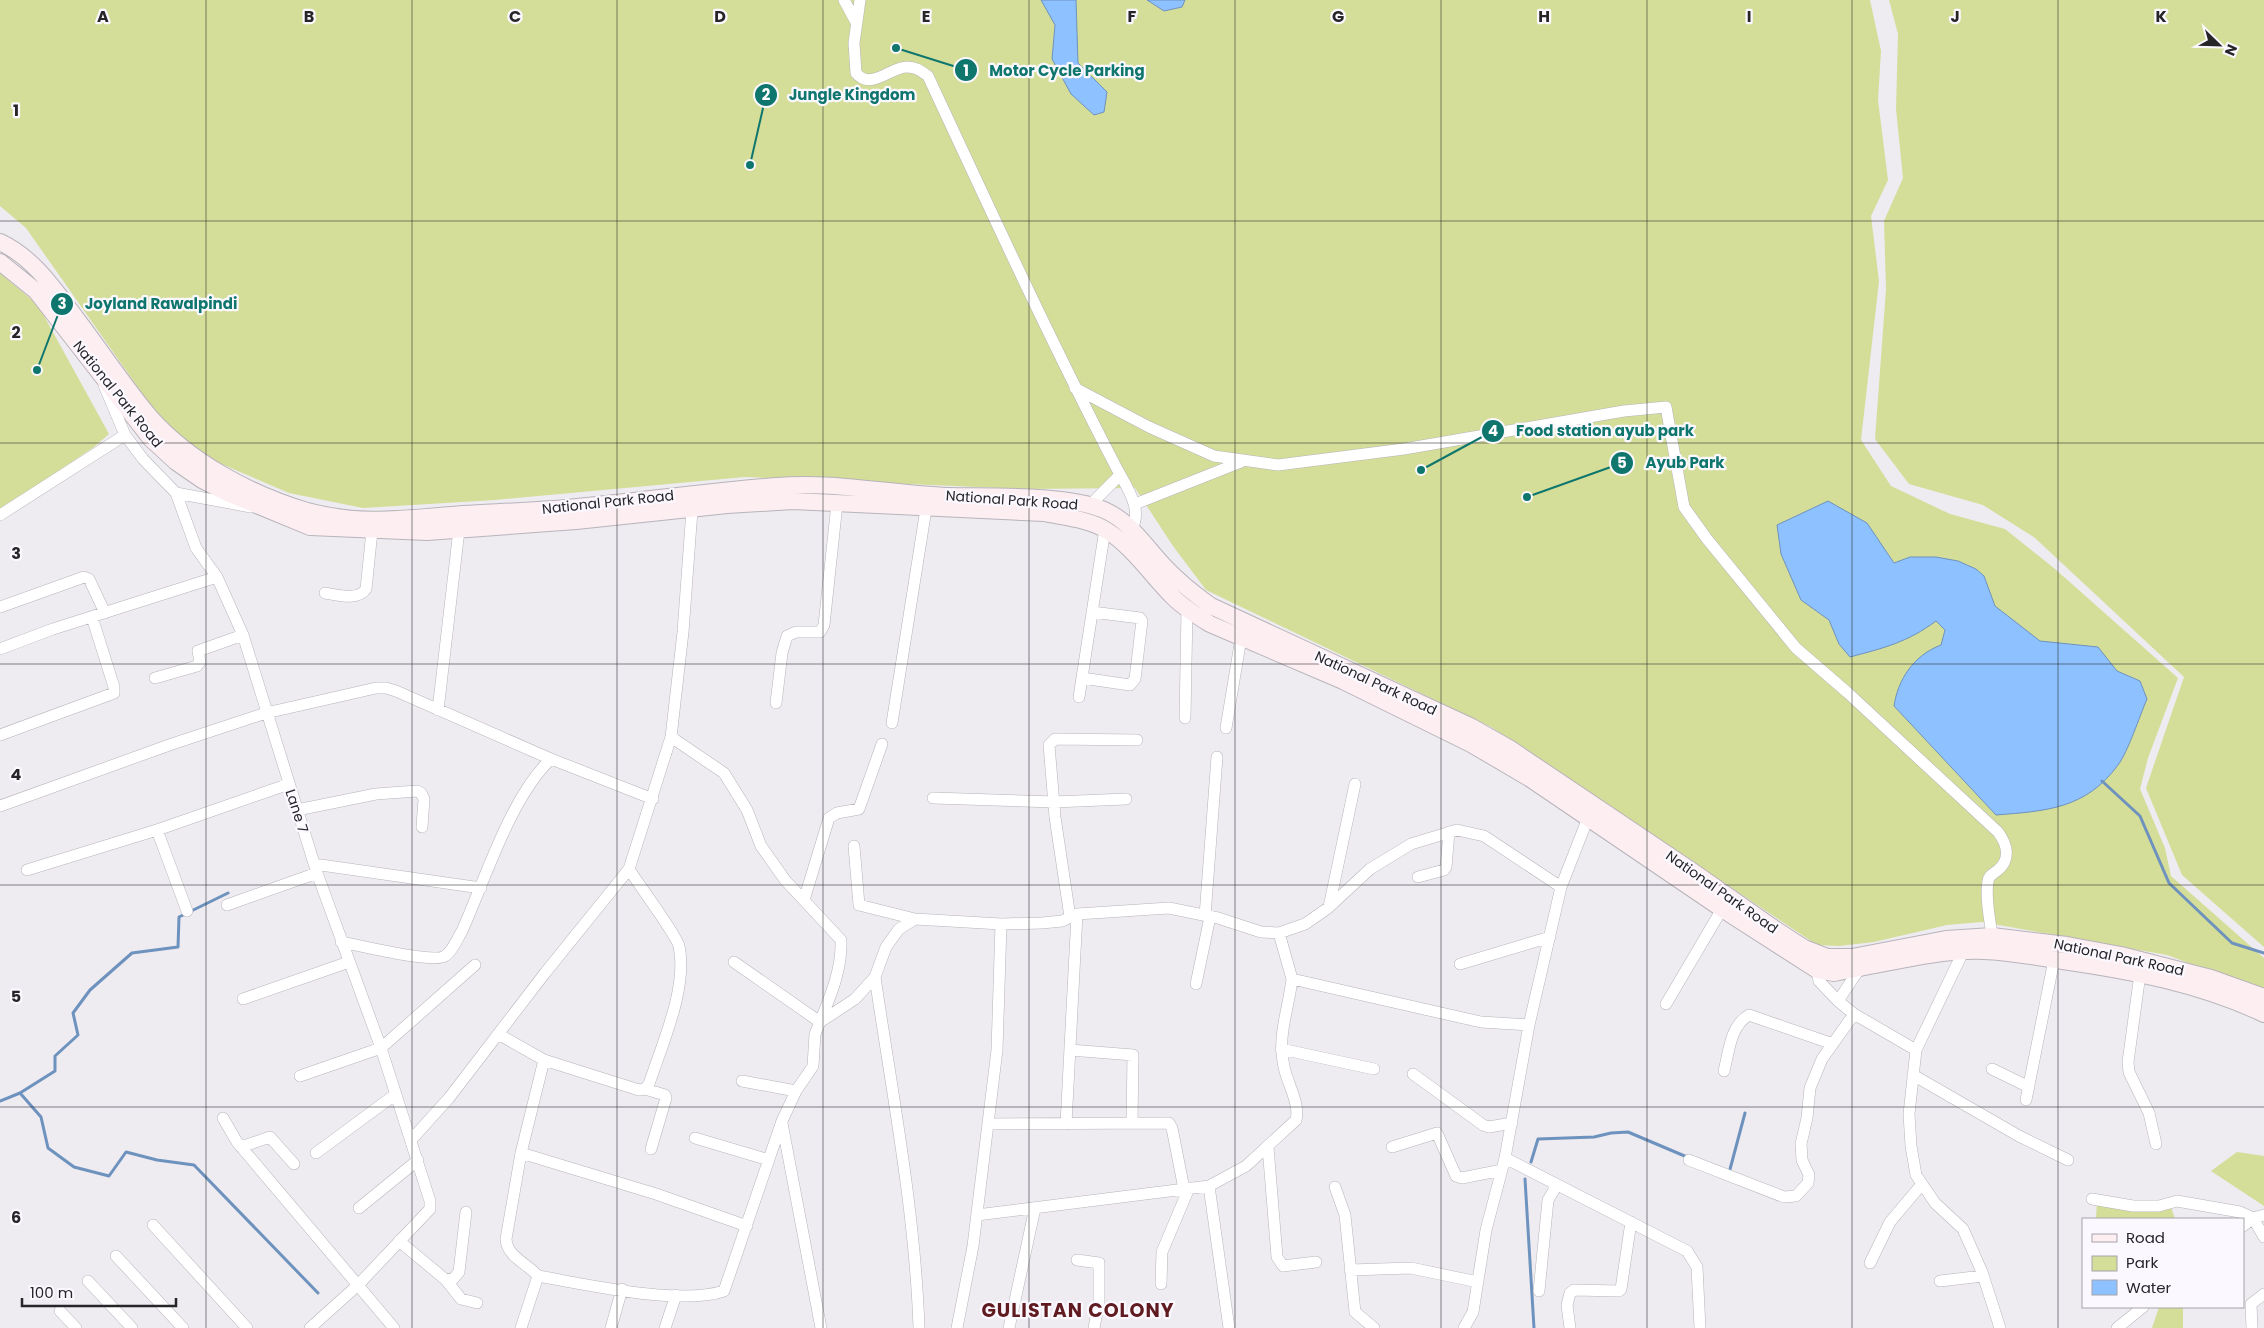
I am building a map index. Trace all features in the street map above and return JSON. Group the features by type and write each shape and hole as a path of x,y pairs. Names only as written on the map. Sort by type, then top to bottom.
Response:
{"main road":[{"name":"National Park Road","path":"0,242 37,268 151,418 197,459 259,494 305,510 398,526 459,530 576,522 793,501 926,509 1044,513 1105,529 1121,542 1187,609 1210,624 1451,726 1509,748 1706,889 1722,909 1800,961 1817,970 1834,973 1963,952 1984,951 2054,960 2140,974 2181,983 2237,1001 2264,1014"},
{"name":"National Park Road","path":"0,262 36,291 151,439 176,462 202,480 260,508 310,527 372,531 398,526 783,485 833,486 922,495 1040,499 1090,505 1108,512 1132,529 1170,572 1190,591 1210,606 1451,726 1588,818 1804,948 1827,957 1852,957 1946,939 1992,936 2067,945 2121,955 2211,978 2264,997"}],"street":[{"path":"844,0 856,22"},
{"path":"860,0 856,22 854,69 859,77 866,80 873,80 905,67 917,68 928,76 1016,267 1075,388 1136,504 1132,529 1121,542"},
{"name":"Lane 7","path":"101,376 125,435 143,459 176,493 196,548 207,566 218,576 242,635 316,868 412,1138 430,1201 430,1209 399,1241"},
{"path":"1075,388 1097,401 1214,456 1241,462 1278,466 1404,450 1624,411 1666,407 1684,507 1706,539 1796,648 1950,787 1998,832 2004,840 2006,855 2003,864 1989,877 1988,883 1992,936"},
{"path":"1088,413 1097,401"},
{"path":"0,515 125,435"},
{"path":"1136,504 1241,462"},
{"path":"1090,505 1120,475"},
{"path":"176,493 260,508"},
{"path":"776,703 782,653 787,636 796,632 820,632 824,625 837,504"},
{"path":"892,723 926,509"},
{"path":"412,1138 449,1098 629,869 653,799 671,737 683,632 692,510"},
{"path":"1079,697 1105,529"},
{"path":"438,710 459,530"},
{"path":"325,594 357,596 363,594 366,589 372,531"},
{"path":"0,649 218,576"},
{"path":"0,607 84,577 89,579 105,613"},
{"path":"1185,718 1187,609"},
{"path":"1082,678 1130,685 1135,679 1142,621 1140,618 1092,612"},
{"path":"0,735 114,692 92,617"},
{"path":"156,678 197,666 200,662 198,651 242,635"},
{"path":"1226,728 1241,638"},
{"path":"0,806 172,744 266,713 381,688 386,688 551,759 653,799"},
{"path":"544,1060 521,1153 506,1247 538,1276 676,1296 714,1294 724,1291 782,1121 796,1091 813,1066 815,1034 835,984 842,955 841,940 785,880 761,846 747,810 724,773 671,737"},
{"path":"1066,1124 1074,915 1054,802 1050,741 1055,739 1137,740"},
{"path":"804,900 830,818 837,813 858,809 882,744"},
{"path":"1196,984 1207,916 1217,757"},
{"path":"341,942 397,953 437,958 444,957 452,949 462,931 517,808 539,770 551,759"},
{"path":"27,870 157,830 289,784"},
{"path":"1329,908 1355,784"},
{"path":"297,810 376,794 417,791 422,793 424,799 422,827"},
{"path":"933,798 1054,802 1126,799"},
{"path":"1473,1328 1473,1312 1486,1230 1505,1158 1529,1025 1561,887 1588,818"},
{"path":"157,830 186,911"},
{"path":"854,846 859,905 915,919 1001,924 1056,921 1074,915 1168,908 1207,916 1261,932 1279,934 1305,924 1329,908 1370,869 1411,844 1457,830 1484,836 1561,887"},
{"path":"1418,877 1444,870 1446,867 1449,832"},
{"path":"227,905 316,868 481,888"},
{"path":"629,869 679,945 678,993 649,1084 645,1089"},
{"path":"1666,1004 1722,909"},
{"path":"820,1022 855,999 875,977 886,947 898,929 915,919"},
{"path":"957,1328 977,1215 989,1124 997,1050 1001,924"},
{"path":"977,1215 1209,1186 1246,1166 1268,1147 1296,1120 1298,1114 1280,1049 1281,1033 1288,1009 1292,979 1279,934"},
{"path":"1460,964 1550,937"},
{"path":"1963,952 1916,1050 1909,1114 1911,1146 1916,1175 1935,1202 1963,1229 1983,1276 2000,1328"},
{"path":"2026,1100 2054,960"},
{"path":"243,999 349,962"},
{"path":"734,962 820,1022"},
{"path":"300,1076 381,1048 475,965"},
{"path":"1838,1001 1860,968"},
{"path":"1817,970 1819,981 1838,1001 1854,1014 1916,1050"},
{"path":"2140,974 2128,1062 2129,1072 2149,1114 2156,1144"},
{"path":"875,977 905,1180 918,1291 919,1328"},
{"path":"1292,979 1481,1022 1529,1025"},
{"path":"1689,1160 1784,1197 1796,1196 1808,1183 1809,1175 1802,1160 1801,1144 1807,1118 1810,1088 1822,1059 1854,1014"},
{"path":"1724,1072 1735,1030 1742,1019 1750,1015 1833,1044"},
{"path":"498,1034 544,1060 640,1090 645,1089 665,1095 666,1098 651,1149"},
{"path":"1280,1049 1374,1069"},
{"path":"1070,1050 1133,1055 1132,1124"},
{"path":"1992,1069 2028,1087"},
{"path":"1413,1074 1484,1125 1489,1127 1512,1123"},
{"path":"1913,1075 2019,1136 2068,1160"},
{"path":"742,1081 796,1091"},
{"path":"316,1153 396,1094"},
{"path":"223,1118 241,1147 394,1328"},
{"path":"782,1121 821,1328"},
{"path":"989,1124 1170,1123 1186,1189 1162,1252 1161,1284"},
{"path":"1392,1147 1437,1133 1456,1176 1462,1178 1502,1170"},
{"path":"241,1147 270,1137 294,1164"},
{"path":"695,1138 769,1160"},
{"path":"1268,1147 1277,1257 1283,1266 1316,1262"},
{"path":"521,1153 656,1194 747,1226"},
{"path":"1505,1158 1687,1251 1697,1267 1700,1328"},
{"path":"359,1208 418,1160"},
{"path":"1870,1263 1890,1222 1922,1184"},
{"path":"1539,1290 1548,1200 1557,1185"},
{"path":"1209,1186 1229,1328"},
{"path":"1335,1187 1345,1215 1355,1312 1374,1328"},
{"path":"2092,1200 2133,1206 2159,1206 2177,1201 2240,1212 2253,1218 2264,1236"},
{"path":"1009,1328 1035,1208"},
{"path":"446,1280 454,1278 459,1272 466,1212"},
{"path":"2244,1225 2253,1218 2264,1214"},
{"path":"1570,1328 1567,1305 1570,1293 1574,1290 1619,1291 1621,1289 1631,1222"},
{"path":"153,1225 247,1328"},
{"path":"310,1328 358,1285 399,1241 446,1280 461,1299 477,1303"},
{"path":"116,1256 183,1328"},
{"path":"1077,1260 1100,1263 1099,1302 1094,1328"},
{"path":"1350,1270 1411,1268 1478,1282"},
{"path":"521,1328 538,1276"},
{"path":"1940,1281 1983,1276"},
{"path":"88,1281 132,1328"},
{"path":"612,1328 622,1289"},
{"path":"2252,1328 2251,1304 2264,1294"},
{"path":"665,1328 676,1296"},
{"path":"2117,1328 2142,1308"},
{"path":"60,1311 76,1328"},
{"path":"1464,1328 1473,1312"}],"green space":[{"path":"0,0 1870,0 1881,51 1878,100 1888,180 1871,216 1879,281 1861,440 1891,486 1950,514 2005,529 2055,569 2178,678 2148,758 2140,789 2165,848 2171,876 2264,958 2264,991 2167,955 1982,922 1947,925 1874,942 1839,946 1817,945 1491,727 1206,590 1173,546 1135,488 1022,489 745,477 495,500 363,508 289,493 205,457 158,416 26,228 0,206"},
{"path":"1889,0 2264,0 2264,947 2182,875 2146,788 2184,677 2035,538 1983,505 1909,484 1875,439 1886,289 1884,221 1903,178 1896,109 1898,34"},
{"path":"0,273 38,305 109,434 94,447 0,510"},
{"path":"2237,1152 2264,1156 2264,1206 2211,1171"},
{"path":"2097,1200 2169,1201 2175,1218 2096,1218"},
{"path":"2159,1308 2183,1308 2183,1328 2152,1328"}],"water":[{"path":"1041,0 1076,0 1078,63 1107,92 1104,112 1094,115 1071,94 1052,59 1055,25"},
{"path":"1147,0 1185,0 1182,7 1164,11"},
{"path":"1828,501 1867,523 1894,563 1910,557 1936,557 1958,561 1976,569 1984,576 1995,606 2040,641 2098,647 2117,671 2140,681 2147,699 2122,759 2106,780 2079,799 2064,805 2032,812 1996,815 1894,706 1899,686 1909,669 1931,649 1941,645 1945,630 1936,621 1905,639 1850,657 1839,644 1829,620 1801,600 1781,554 1777,525"}],"waterway":[{"path":"2102,781 2140,816 2169,883 2232,943 2264,953"},
{"path":"20,1093 55,1071 55,1056 78,1035 73,1013 90,990 132,953 178,947 179,917 228,893"},
{"path":"0,1101 20,1093 41,1117 48,1148 74,1167 109,1176 126,1152 157,1160 194,1165 318,1293"},
{"path":"1729,1173 1745,1113"},
{"path":"1531,1162 1538,1139 1594,1137 1628,1132 1687,1157"},
{"path":"1525,1179 1534,1328"}],"place":[{"name":"Motor Cycle Parking","path":"896,48"},
{"name":"Jungle Kingdom","path":"750,165"},
{"name":"Joyland Rawalpindi","path":"37,370"},
{"name":"Food station ayub park","path":"1421,470"},
{"name":"Ayub Park","path":"1527,497"}],"district":[{"name":"GULISTAN COLONY","path":"1078,1310"}]}
